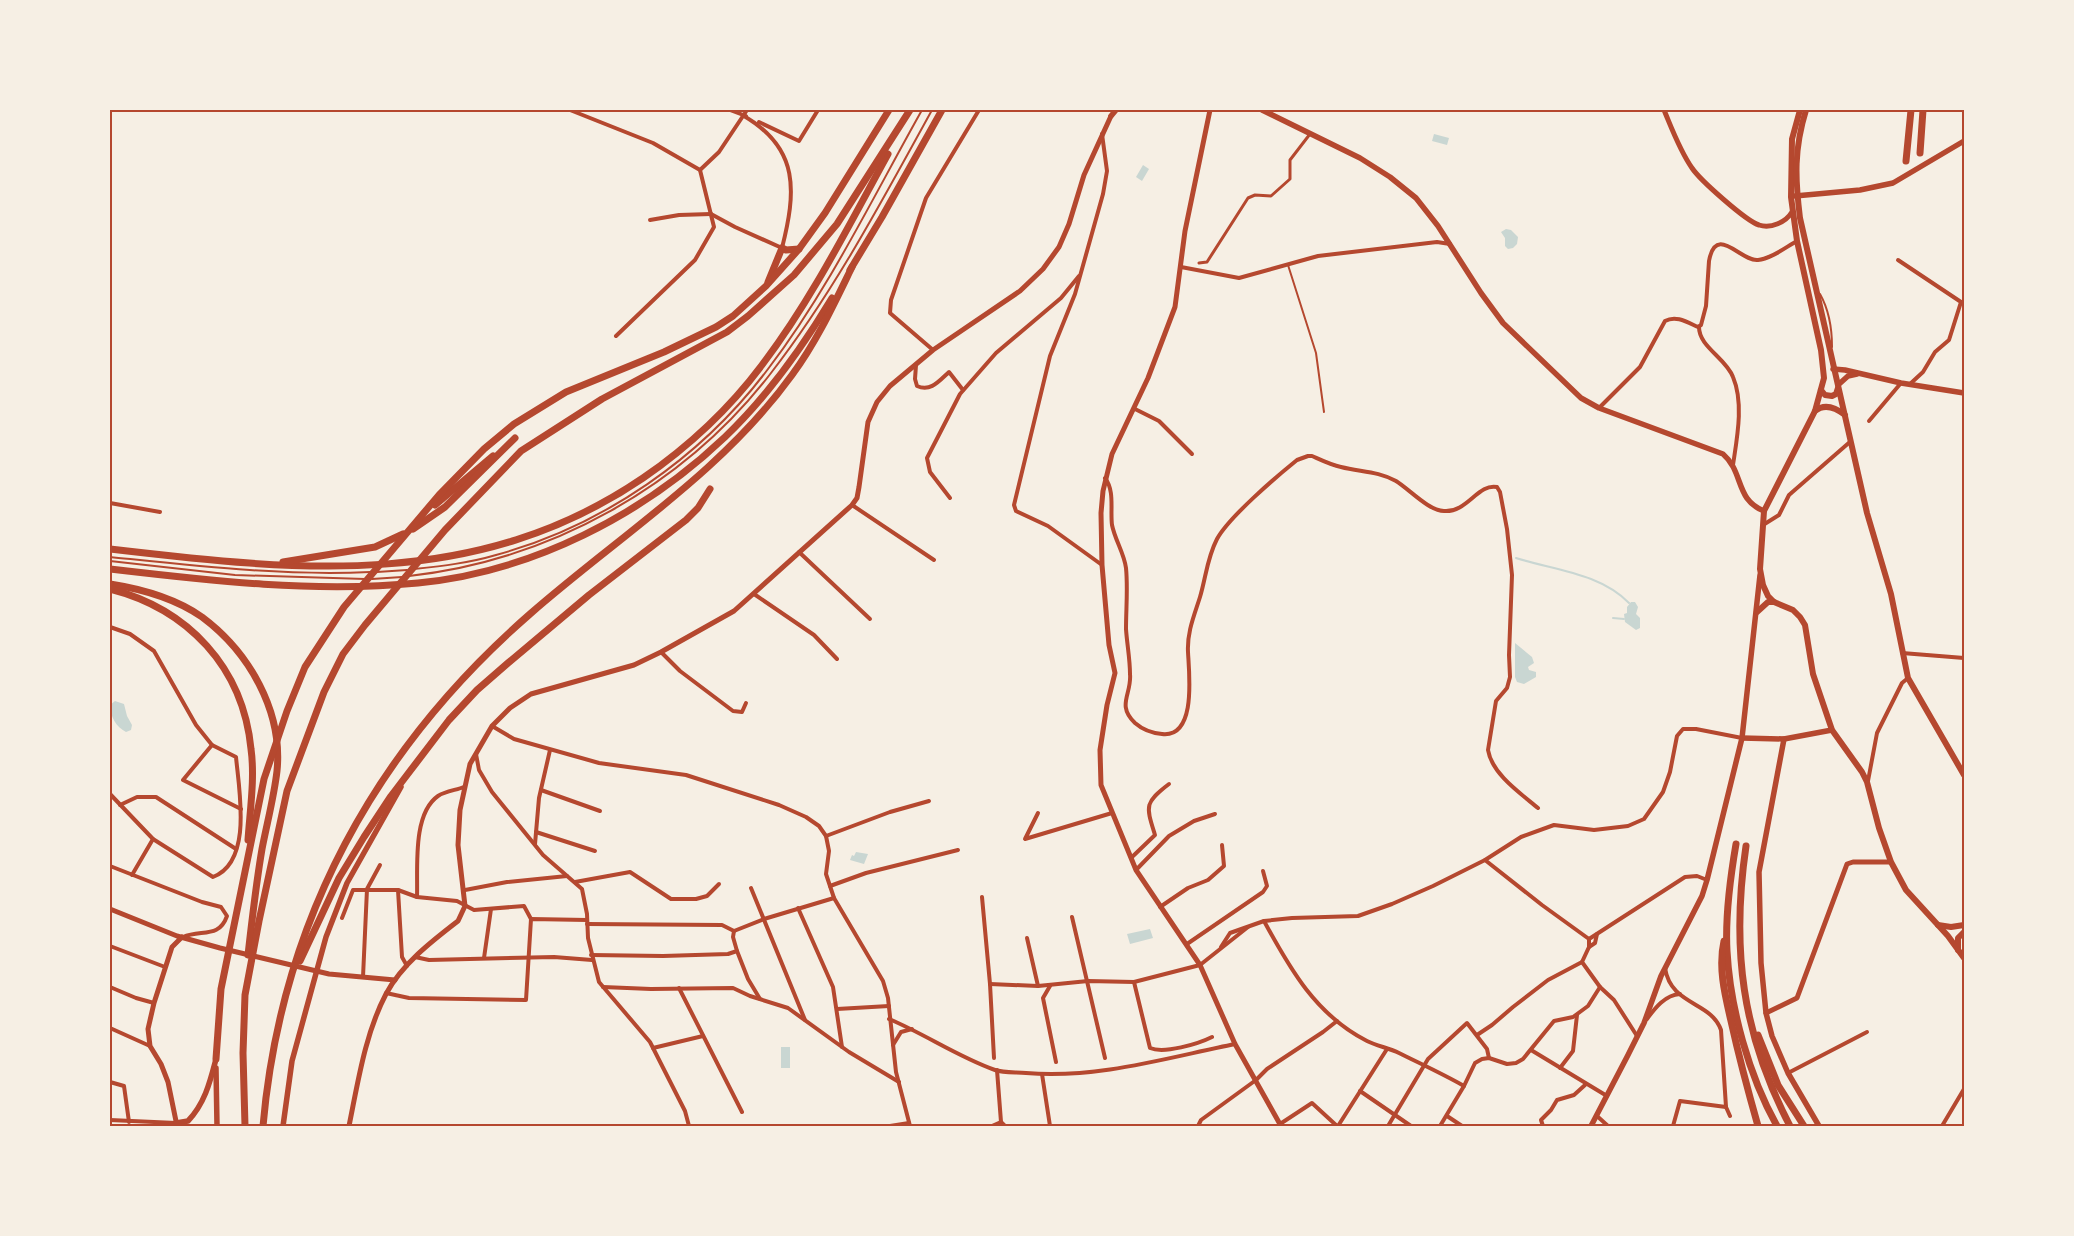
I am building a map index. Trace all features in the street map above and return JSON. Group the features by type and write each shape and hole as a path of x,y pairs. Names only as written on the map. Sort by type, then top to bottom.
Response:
{"highway":[{"path":"216,1059 221,989 264,779 287,711 305,667 344,607 463,470 506,430 538,407 566,392 697,337 733,316 766,286 799,249 825,213 889,110"},
{"path":"245,995 287,791 324,692 343,654 445,530 521,452 602,399 727,332 772,296 794,275 837,224 911,110"},
{"path":"110,549 260,564 340,566 378,564 454,556 488,549 542,531 573,518 658,467 713,421 742,390 767,358 825,267 911,110"},
{"path":"110,569 260,585 373,586 420,583 494,568 544,552 595,529 637,506 698,461 726,436 782,372 811,332 852,267 942,110"},
{"path":"1906,161 1911,110"},
{"path":"1920,153 1923,110"},
{"path":"766,286 782,248 786,250 799,249"},
{"path":"263,1126 268,1078 285,996 314,909 334,864 382,780 426,720 487,654 528,616 696,479 730,448 792,376 818,337 852,267"},
{"path":"260,564 319,557 375,547 393,540 445,508 515,438 472,472 403,537"},
{"path":"285,996 339,878 391,796 449,720 477,690 589,595 676,529 698,508 710,489"},
{"path":"110,584 152,593 202,617 237,649 251,668 269,706 276,740 277,770 251,923 242,1053 245,1126"},
{"path":"110,589 146,601 186,625 204,642 228,674 244,712 252,751 248,856"},
{"path":"1736,844 1730,879 1727,926 1727,951 1732,987 1744,1044 1754,1076 1777,1126"},
{"path":"1746,846 1741,880 1738,925 1742,986 1764,1069 1790,1126"},
{"path":"1727,926 1721,954 1723,984 1746,1090 1760,1126"},
{"path":"1742,986 1772,1072 1804,1126"}],"main road":[{"path":"1262,110 1360,158 1404,188 1425,208 1503,323 1575,393 1599,408 1718,451 1730,460 1733,465 1746,499 1755,508 1764,511"},
{"path":"1800,110 1792,139 1794,196 1867,513 1891,594 1908,678 1964,775"},
{"path":"1806,110 1798,135 1792,212 1796,240 1821,350 1824,378"},
{"path":"1794,196 1860,190 1893,183 1964,141"},
{"path":"1591,1126 1644,1023 1665,968 1702,896 1708,880 1742,738 1757,612 1764,511 1816,411 1826,374 1833,369 1845,370 1857,374 1964,393"},
{"path":"1821,390 1825,395 1832,396 1836,394 1838,385 1848,376 1857,374"},
{"path":"1816,411 1820,407 1826,407 1838,410 1845,415"},
{"path":"1760,569 1768,596 1774,602 1793,610 1800,616 1805,625 1814,674 1832,730 1867,782 1879,828 1891,862 1906,890 1964,958"},
{"path":"1757,612 1768,602 1774,602"},
{"path":"1742,738 1784,739 1832,730"},
{"path":"1784,739 1759,872 1761,963 1766,1013 1772,1036 1788,1073 1818,1126"},
{"path":"283,1126 292,1061 326,937 347,883 408,775"},
{"path":"1936,924 1951,928 1964,925"},
{"path":"1958,950 1958,938 1964,932"},
{"path":"177,1125 188,1122 203,1101 210,1084 216,1059"},
{"path":"216,1059 217,1126"}],"street":[{"path":"570,110 653,142 700,170 714,227 695,260 616,336"},
{"path":"730,110 799,141 818,110"},
{"path":"700,170 719,152 748,110"},
{"path":"933,350 890,313 891,300 926,198 979,110"},
{"path":"1210,110 1186,231 1177,296 1172,315 1135,408 1115,448 1102,491 1102,565 1109,645 1115,673 1107,704 1100,750 1101,785 1136,870 1200,965 1235,1044 1281,1125 1312,1103 1337,1126 1387,1049"},
{"path":"1664,110 1687,160 1696,173 1748,219 1759,225 1766,226 1784,222 1792,212"},
{"path":"349,1126 372,1027 386,993 415,957 458,921 465,906 458,845 460,810 470,764 492,726 510,708 531,694 634,665 734,612 852,505 857,498 859,488 868,422 877,402 890,386 933,350 1020,291 1043,269 1059,247 1069,224 1084,175 1113,112"},
{"path":"650,220 711,214 735,228 782,248 792,192 790,172 780,147 766,131 744,116"},
{"path":"1199,263 1207,262 1248,198 1255,195 1271,196 1290,179 1290,160 1311,133"},
{"path":"1102,134 1106,161 1105,187 1072,300 1056,336 1050,356 1035,410 1014,507 1016,512 1048,526 1102,565"},
{"path":"1733,465 1738,402 1735,382 1724,362 1701,338 1699,327 1702,323 1706,306 1710,254 1714,248 1723,244 1730,246 1749,259 1758,260 1767,258 1796,240"},
{"path":"1181,267 1239,278 1326,254 1437,242 1450,244"},
{"path":"1898,260 1962,303 1949,340 1935,352 1922,372 1910,384"},
{"path":"950,498 930,472 927,458 963,390 996,353 1061,298 1080,275"},
{"path":"1599,408 1640,367 1665,321 1670,318 1680,319 1699,327"},
{"path":"916,365 915,379 917,386 928,388 935,385 948,372 963,390"},
{"path":"1869,421 1901,382"},
{"path":"1135,408 1159,421 1192,454"},
{"path":"1763,525 1779,515 1789,495 1851,441"},
{"path":"1105,478 1109,483 1112,494 1112,526 1126,568 1127,637 1131,678 1125,706 1131,719 1144,730 1167,735 1173,734 1180,727 1188,707 1188,646 1191,622 1200,597 1209,557 1218,538 1240,512 1298,460 1312,456 1341,467 1384,475 1441,511 1460,508 1487,487 1497,486 1500,492 1507,528 1512,575 1508,655 1510,677 1506,688 1496,701 1488,750 1489,757 1500,773 1538,808"},
{"path":"1102,491 1107,488 1112,494"},
{"path":"110,503 160,512"},
{"path":"852,505 934,560"},
{"path":"799,552 870,619"},
{"path":"754,594 814,635 838,658"},
{"path":"110,627 130,634 154,651 196,725 212,745 236,757 241,810 239,842 227,867 221,874 213,876 153,839 110,794"},
{"path":"661,652 680,671 733,711 742,712 746,703"},
{"path":"1902,653 1964,658"},
{"path":"1867,782 1877,733 1902,683 1908,678"},
{"path":"492,726 514,739 599,763 686,775 779,805 806,817 819,826 826,836 829,851 826,874 834,898 883,981 889,1006 889,1020 899,1082 909,1124 890,1126"},
{"path":"1221,947 1230,933 1264,921 1292,918 1358,916 1433,886 1485,860 1521,837 1554,825 1594,830 1628,826 1644,819 1663,792 1670,772 1678,736 1683,729 1696,729 1742,738"},
{"path":"212,745 183,780 241,810"},
{"path":"535,844 541,790 550,750"},
{"path":"476,754 479,770 492,792 543,855 582,889 592,957 599,982 653,1048 685,1112 689,1126"},
{"path":"1130,858 1155,835 1147,811 1152,797 1169,784"},
{"path":"418,897 419,835 424,812 438,796 464,787"},
{"path":"541,790 600,810"},
{"path":"120,805 137,796 156,797 236,849"},
{"path":"826,836 890,812 929,801"},
{"path":"1038,813 1025,839 1112,813"},
{"path":"1136,870 1169,836 1194,821 1215,814"},
{"path":"536,832 595,851"},
{"path":"132,875 153,839"},
{"path":"1160,906 1188,888 1208,880 1224,866 1222,845"},
{"path":"830,886 866,873 958,850"},
{"path":"1485,860 1589,939"},
{"path":"1766,1013 1797,998 1847,864 1853,862 1891,862"},
{"path":"363,977 367,889 380,864"},
{"path":"110,866 202,902 221,907 227,916 220,929 189,934 182,937 172,947 154,1003 148,1029 150,1046 161,1064 168,1082 177,1125 110,1120"},
{"path":"1187,944 1263,892 1266,886 1263,871"},
{"path":"575,882 630,872 671,899 696,899 707,896 718,884"},
{"path":"464,890 507,882 568,876"},
{"path":"1589,939 1685,877 1697,876 1708,880"},
{"path":"751,888 806,1022"},
{"path":"342,918 353,890 367,889 398,890 418,897 457,901 474,910 524,906 531,919 526,1000 409,998 386,993"},
{"path":"398,890 402,957 407,966"},
{"path":"982,897 990,984 994,1058"},
{"path":"531,919 722,925 734,931 764,919 834,898"},
{"path":"798,908 832,987 842,1047"},
{"path":"484,958 491,909"},
{"path":"111,911 182,937 220,948 330,974 395,980"},
{"path":"1072,917 1105,1058"},
{"path":"1264,921 1307,993 1337,1021 1368,1042 1398,1052 1464,1086"},
{"path":"990,984 1050,986 1088,981 1134,982 1200,965 1221,947 1235,939 1249,925"},
{"path":"734,931 733,937 737,951 748,979 760,1000"},
{"path":"1589,947 1595,943 1597,934"},
{"path":"1027,938 1038,986"},
{"path":"1477,1035 1548,980 1582,962 1589,947 1589,939"},
{"path":"110,946 165,967"},
{"path":"415,957 429,960 708,956 737,951"},
{"path":"1582,962 1600,987 1614,1000 1637,1036"},
{"path":"1665,968 1670,985 1700,1009 1709,1012 1718,1020 1721,1030 1726,1107 1730,1116"},
{"path":"1134,982 1150,1048 1160,1051 1202,1042 1212,1037"},
{"path":"110,986 136,998 154,1003"},
{"path":"1050,986 1043,998 1056,1062"},
{"path":"603,987 733,988 760,1000 788,1008 842,1047 899,1082"},
{"path":"1440,1126 1464,1086 1474,1064 1488,1058 1507,1064 1516,1063 1523,1059 1554,1021 1577,1015 1588,1006 1600,987"},
{"path":"679,988 742,1112"},
{"path":"1644,1023 1659,1004 1675,994 1680,994"},
{"path":"837,1009 889,1006"},
{"path":"1560,1068 1573,1051 1577,1015"},
{"path":"889,1020 997,1070 1042,1074 1083,1073 1126,1067 1235,1044"},
{"path":"1198,1126 1201,1120 1256,1080 1267,1069 1337,1021"},
{"path":"1388,1126 1435,1051 1467,1023 1487,1049 1488,1058"},
{"path":"110,1028 150,1046"},
{"path":"893,1045 901,1032 912,1029"},
{"path":"1788,1073 1867,1032"},
{"path":"653,1048 703,1036"},
{"path":"1531,1050 1585,1085 1607,1096"},
{"path":"997,1070 1001,1122 1005,1126"},
{"path":"1042,1074 1050,1126"},
{"path":"110,1082 124,1086 129,1122"},
{"path":"1543,1126 1541,1120 1551,1110 1557,1100 1574,1095 1585,1085"},
{"path":"1942,1126 1964,1089"},
{"path":"1360,1091 1411,1126"},
{"path":"1673,1126 1680,1101 1726,1107"},
{"path":"1446,1116 1462,1126"},
{"path":"1596,1116 1608,1126"},
{"path":"992,1126 1001,1122"}],"lane":[{"path":"110,557 259,572 333,574 401,570 456,564 496,555 556,534 592,518 628,496 688,453 716,429 768,370 807,314 841,259 922,110"},
{"path":"110,561 258,576 333,579 401,577 450,570 499,559 559,538 594,521 631,500 677,467 718,432 770,374 845,262 932,110"},
{"path":"1288,264 1316,353 1324,412"}],"shaded area":[{"path":"1434,134 1449,138 1447,145 1432,141"},
{"path":"1143,165 1149,169 1142,181 1136,177"},
{"path":"1506,229 1511,230 1518,237 1517,244 1513,248 1508,249 1505,246 1505,238 1501,232"},
{"path":"1631,602 1635,602 1638,607 1636,614 1640,618 1640,628 1636,630 1625,622 1624,614 1627,613 1627,607"},
{"path":"1515,643 1532,657 1534,663 1528,667 1529,670 1536,672 1536,677 1524,684 1517,682 1515,677"},
{"path":"115,701 124,704 132,725 131,730 126,732 114,721 110,705"},
{"path":"856,852 868,854 864,864 850,860"},
{"path":"1150,929 1153,938 1130,944 1127,934"},
{"path":"781,1047 790,1047 790,1068 781,1068"}],"waterway":[{"path":"1516,558 1591,579 1617,593 1629,603"},
{"path":"1613,618 1624,619"}]}
